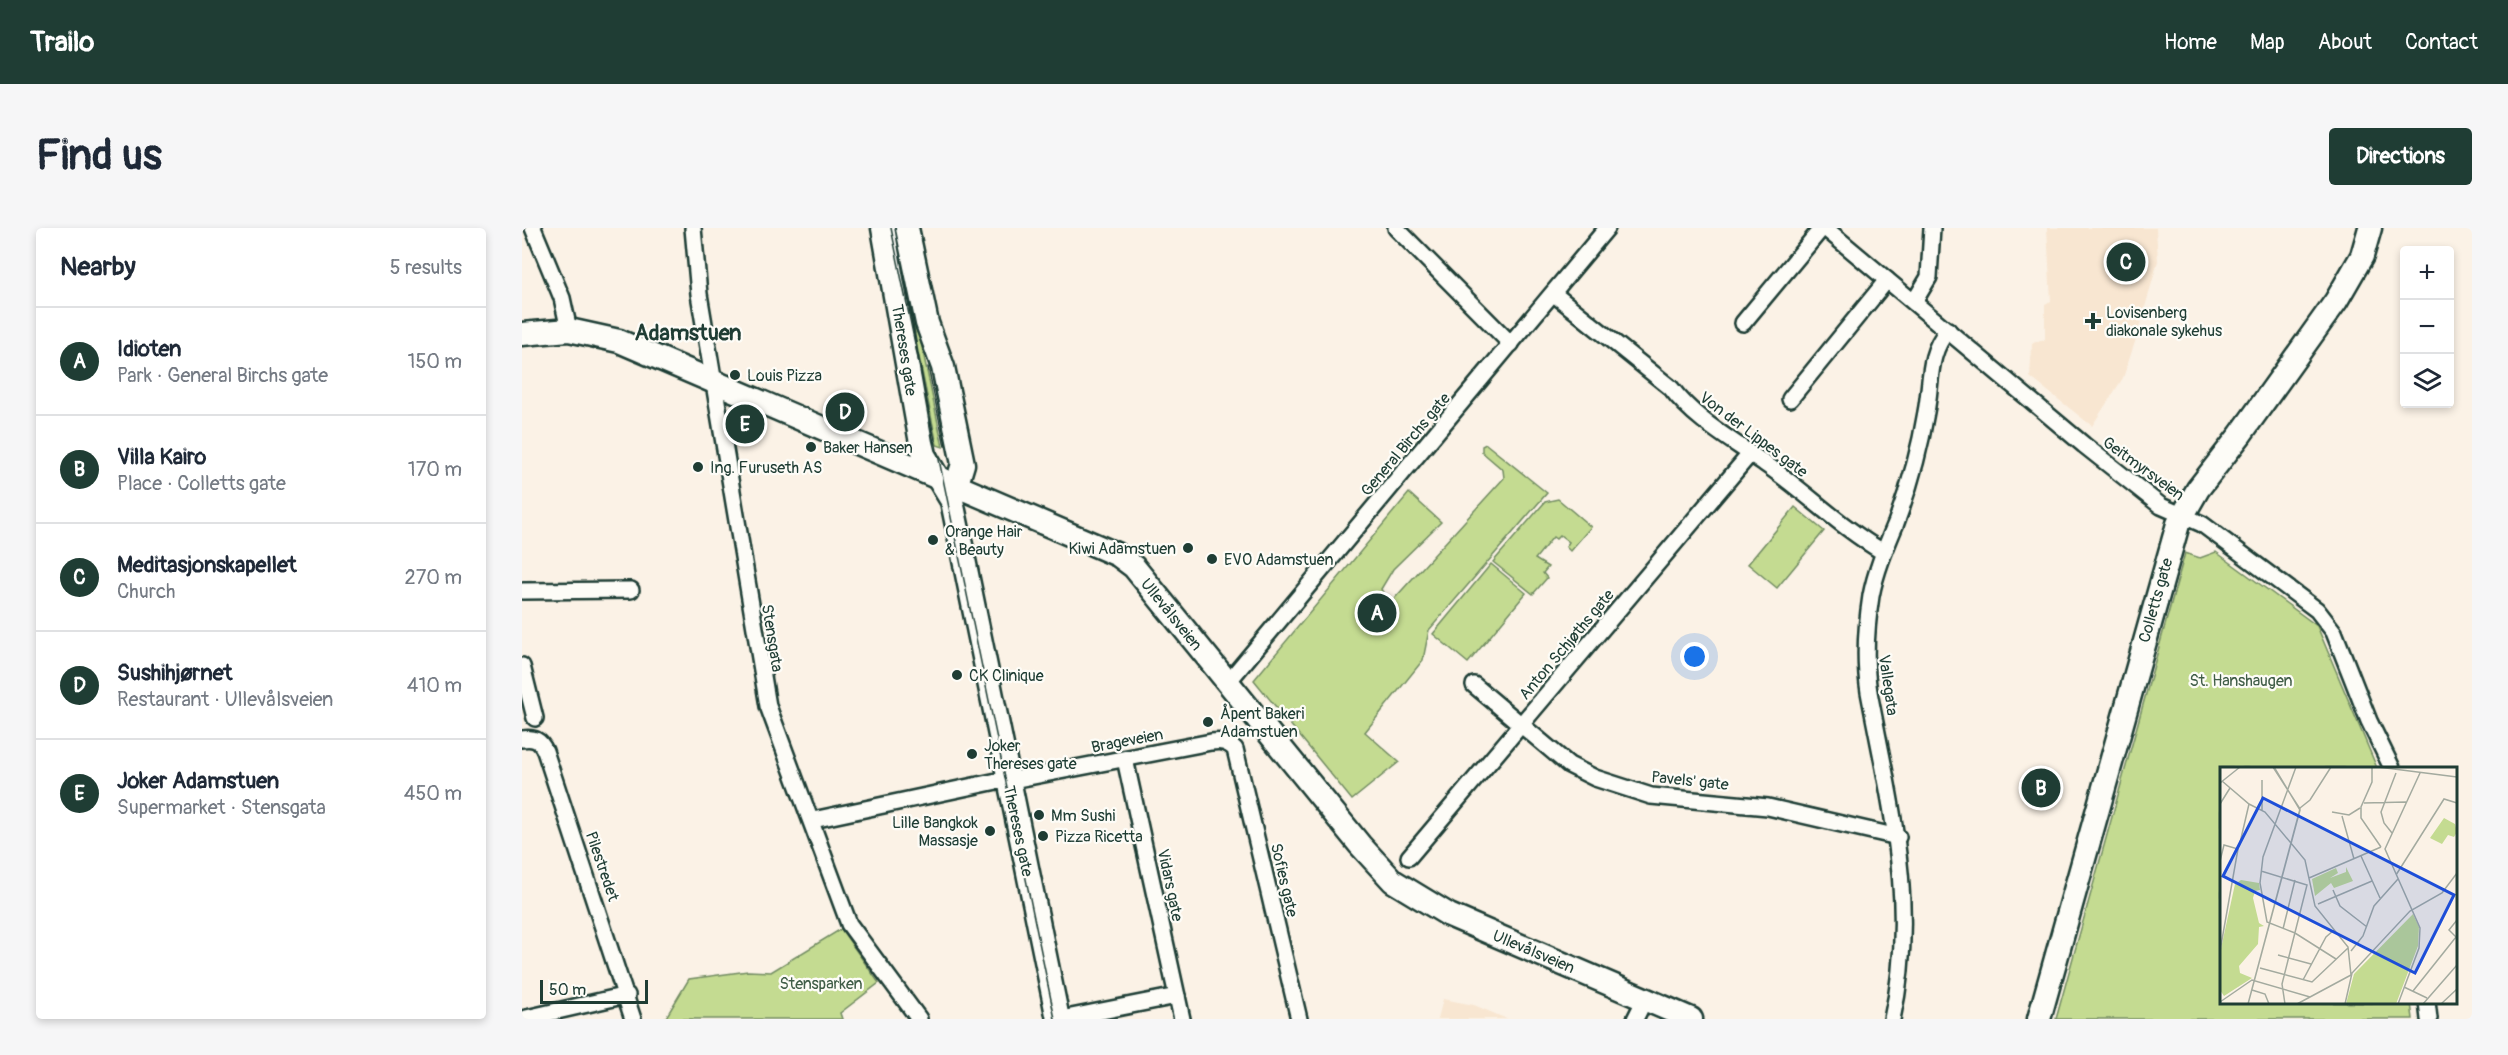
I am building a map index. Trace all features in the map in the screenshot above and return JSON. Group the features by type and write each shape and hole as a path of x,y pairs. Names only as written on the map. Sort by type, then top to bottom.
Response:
{"main road":[{"name":"Thereses gate","path":"883,228 921,442 924,455 948,488 1060,1019"},
{"name":"Thereses gate","path":"907,228 927,323 943,367 962,459 948,488"},
{"name":"Colletts gate","path":"2039,1019 2174,534 2181,516 2198,489 2240,435 2336,301 2362,256 2370,228"},
{"name":"Ullevålsveien","path":"522,334 569,330 619,341 948,488 1127,561 1360,845 1393,880 1449,915 1640,1009 1691,1019"}],"street":[{"path":"533,228 562,298 569,330"},
{"name":"Stensgata","path":"693,228 699,294 762,683 768,706 813,820 849,924 919,1019"},
{"path":"1395,228 1511,344"},
{"name":"General Birchs gate","path":"1228,682 1608,228"},
{"path":"1743,323 1823,228"},
{"name":"Geitmyrsveien","path":"1823,228 2084,445 2161,506 2202,524 2306,601 2334,632 2369,721 2392,767"},
{"path":"1914,302 1926,286 1929,277 1932,228"},
{"path":"1790,399 1887,280"},
{"name":"Von der Lippes gate","path":"1554,294 1671,388 1682,403 1864,541 1883,552"},
{"name":"Vallegata","path":"1892,1019 1901,965 1903,929 1898,837 1865,669 1871,594 1883,552 1903,501 1921,437 1927,410 1932,356 1948,330"},
{"name":"Anton Schjøths gate","path":"1409,857 1750,453"},
{"path":"522,591 632,590"},
{"path":"522,666 535,718"},
{"name":"Pavels' gate","path":"1474,685 1569,765 1627,790 1678,800 1716,800 1768,807 1898,837"},
{"name":"Pilestredet","path":"523,738 536,739 542,743 627,995 633,1019"},
{"name":"Brageveien","path":"813,820 1211,742 1222,741 1235,749"},
{"name":"Sofies gate","path":"1235,749 1299,1019"},
{"name":"Vidars gate","path":"1125,759 1182,1019"},
{"path":"522,1019 627,995"},
{"path":"1060,1019 1177,996"},
{"path":"2427,1004 2429,1019"}],"shaded area":[{"name":"Lovisenberg diakonale sykehus","path":"2047,228 2156,228 2158,261 2136,339 2123,378 2092,426 2030,377 2032,343 2045,340 2045,304 2051,301"},
{"path":"1443,999 1474,1005 1507,1019 1438,1019"}],"green space":[{"path":"910,309 914,309 943,447 937,445 919,357 914,358 909,334 915,333"},
{"path":"1486,444 1547,493 1429,630 1423,660 1365,732 1399,762 1352,800 1254,680 1409,493 1441,522 1393,569 1381,589 1385,596 1393,600 1504,478 1503,470 1482,452 1482,446"},
{"path":"1558,499 1591,527 1570,551 1566,547 1569,542 1560,535 1556,539 1553,537 1535,559 1548,567 1543,573 1547,578 1533,594 1493,562 1545,502"},
{"path":"1795,507 1824,531 1777,588 1748,564"},
{"name":"St. Hanshaugen","path":"2216,552 2317,626 2377,767 2220,767 2220,1004 2411,1004 2413,1019 2056,1019 2185,553 2200,558"},
{"path":"1491,564 1526,593 1468,663 1433,634"},
{"name":"Stensparken","path":"841,929 879,983 840,1013 842,1019 665,1019 689,979 748,971 771,972"}],"tram line":[{"path":"891,228 1055,1019"},
{"path":"928,367 945,446"}],"place":[{"name":"Meditasjonskapellet","path":"2126,262"},
{"name":"Lovisenberg diakonale sykehus","path":"2093,321"},
{"name":"Louis Pizza","path":"735,375"},
{"name":"Sushihjørnet","path":"845,412"},
{"name":"Joker Adamstuen","path":"745,424"},
{"name":"Baker Hansen","path":"811,447"},
{"name":"Ing. Furuseth AS","path":"698,467"},
{"name":"Orange Hair & Beauty","path":"933,540"},
{"name":"Kiwi Adamstuen","path":"1188,548"},
{"name":"EVO Adamstuen","path":"1212,559"},
{"name":"Idioten","path":"1377,613"},
{"name":"CK Clinique","path":"957,675"},
{"name":"Åpent Bakeri Adamstuen","path":"1208,722"},
{"name":"Joker Thereses gate","path":"972,754"},
{"name":"Villa Kairo","path":"2041,788"},
{"name":"Mm Sushi","path":"1039,815"},
{"name":"Lille Bangkok Massasje","path":"990,831"},
{"name":"Pizza Ricetta","path":"1043,836"}],"district":[{"name":"Adamstuen","path":"688,332"}]}
